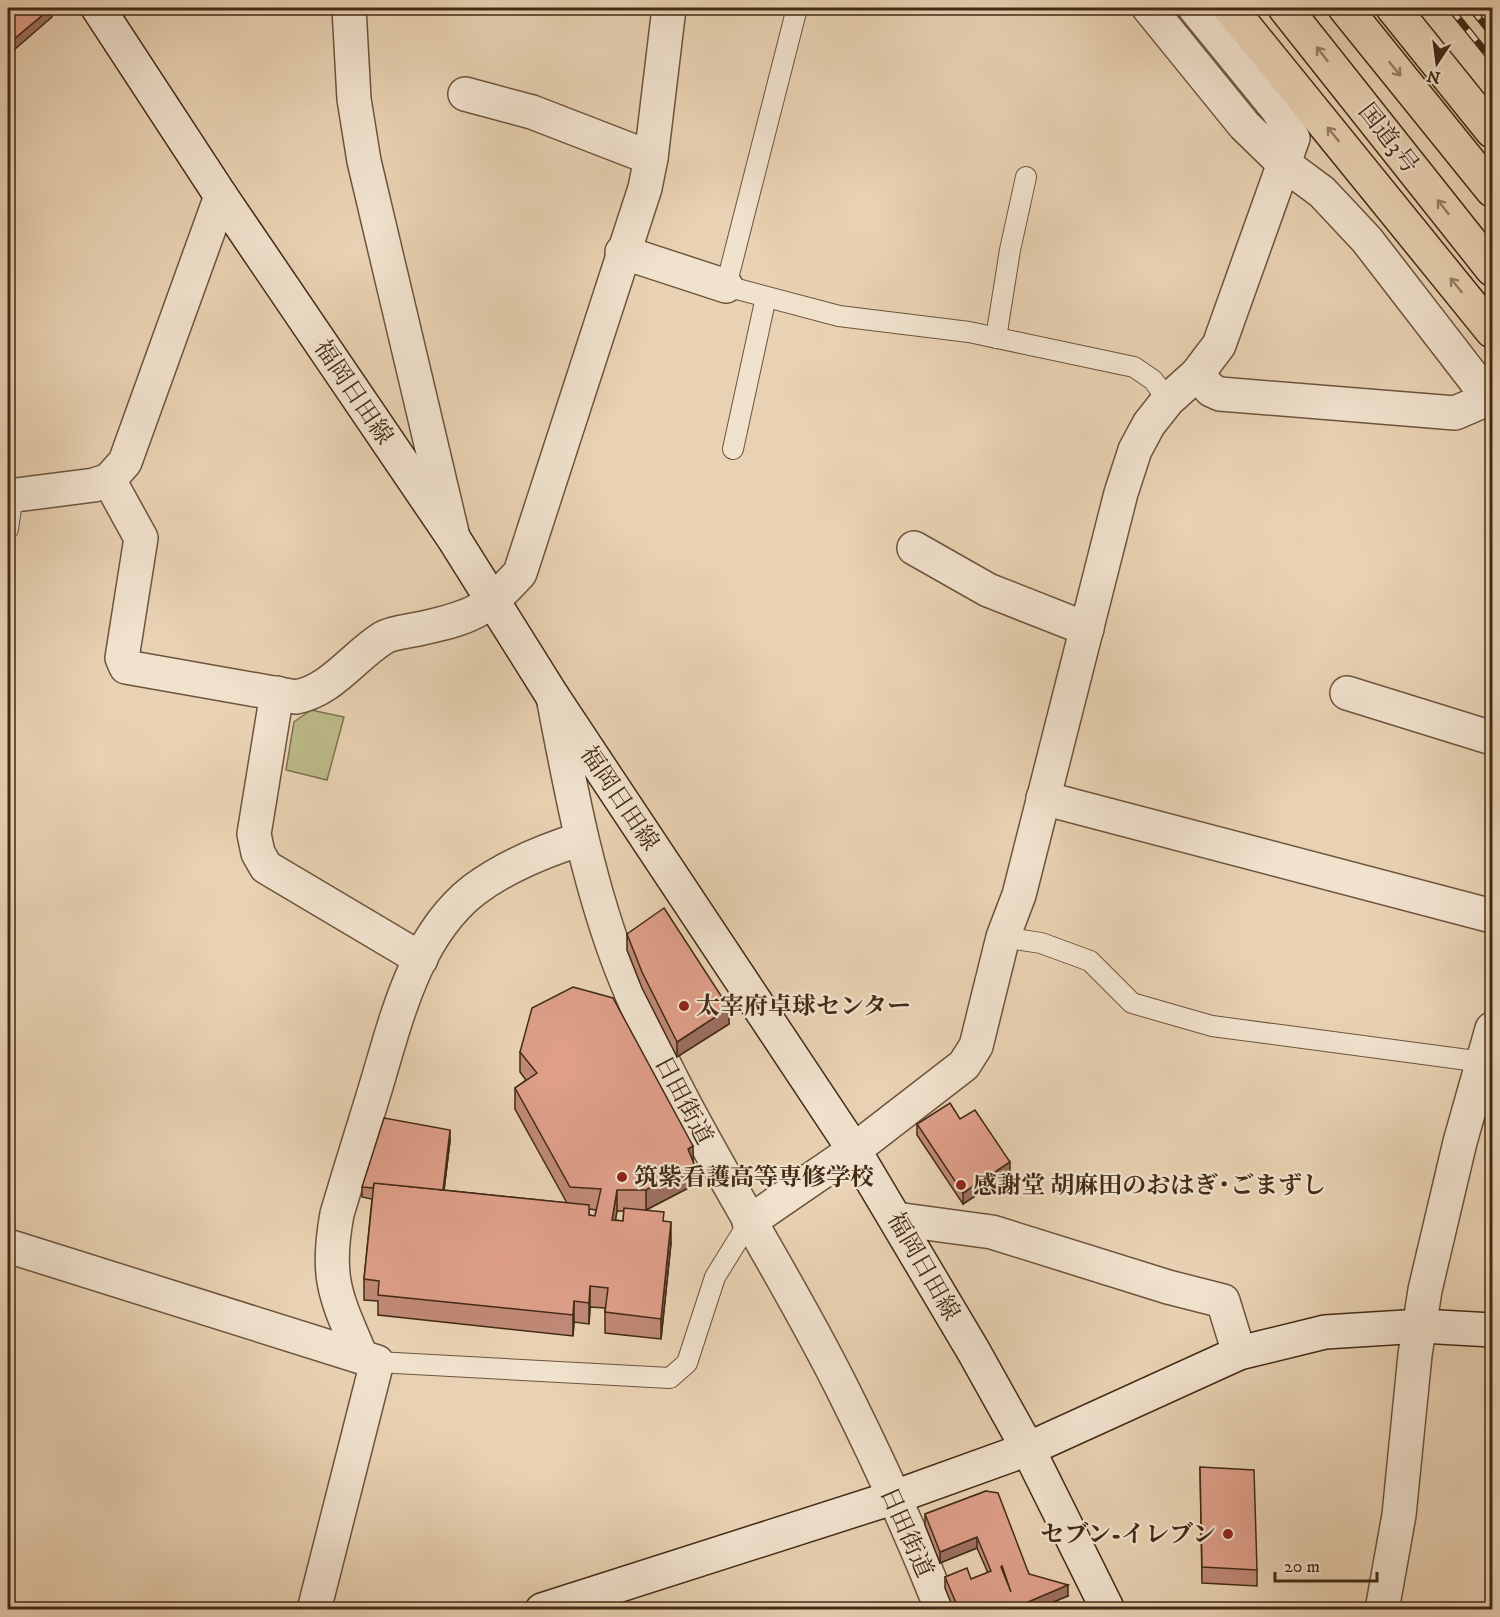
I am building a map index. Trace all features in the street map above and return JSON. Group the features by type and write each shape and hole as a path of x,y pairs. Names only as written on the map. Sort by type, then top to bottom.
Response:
{"highway":[{"path":"1230,8 1492,331"},
{"name":"国道3号","path":"1285,8 1492,269"},
{"name":"国道3号","path":"1345,8 1492,190"},
{"path":"1394,8 1492,131"}],"street":[{"name":"福岡日田線","path":"98,8 221,196 454,539 553,697 854,1150 1028,1449 1108,1610"},
{"path":"349,8 354,99 364,161 454,539"},
{"path":"110,480 141,538 122,658 126,667 296,697 311,694 384,637 457,620 493,602 520,573 622,252 645,188 651,158 669,8"},
{"path":"1149,8 1244,125 1283,163 1322,192 1367,240 1491,400 1455,413 1221,394 1211,390 1197,374"},
{"path":"749,1222 854,1150 964,1065 976,1046 1003,937 1019,895 1121,493 1135,450 1149,424 1168,400 1197,374 1219,345 1293,138 1289,126 1195,8"},
{"path":"465,94 532,112 651,158"},
{"path":"10,495 94,485 110,480 125,462 221,196"},
{"path":"622,252 726,286"},
{"path":"914,548 988,590 1087,629"},
{"path":"277,693 254,834 258,853 266,867 421,959"},
{"path":"1347,693 1492,738"},
{"name":"日田街道","path":"553,697 591,882 623,973 666,1071 845,1394 918,1550 942,1610"},
{"path":"1043,798 1492,916"},
{"path":"314,1610 369,1359 332,1283 331,1259 334,1234 337,1214 404,995 433,938 473,891 510,867 545,850 581,838"},
{"path":"1382,1610 1399,1515 1415,1355 1425,1290 1460,1142 1488,1062 1492,1029"},
{"path":"896,1219 992,1232 1168,1287 1223,1301 1239,1353"},
{"path":"8,1246 369,1359"},
{"path":"542,1610 588,1603 1028,1449 1239,1353 1325,1332 1421,1326 1492,1330"}],"lane":[{"path":"797,8 726,286 839,316 996,338 1134,367 1153,380 1168,400"},
{"path":"996,338 1010,250 1026,177"},
{"path":"733,449 766,297"},
{"path":"8,529 10,495"},
{"path":"1003,937 1041,943 1090,961 1132,1003 1212,1026 1488,1062"},
{"path":"369,1359 670,1377 687,1363 715,1277 749,1222"}],"shaded area":[{"path":"311,710 344,717 327,780 286,770 294,722"}],"building":[{"path":"8,8 51,8 8,44"},
{"name":"太宰府卓球センター","path":"664,908 729,1008 677,1042 642,972 627,934"},
{"name":"筑紫看護高等専修学校","path":"573,987 613,998 693,1146 688,1149 694,1164 646,1190 617,1190 612,1220 623,1221 624,1208 664,1212 663,1221 671,1222 661,1319 605,1312 608,1288 590,1286 589,1303 574,1301 573,1315 378,1295 379,1281 364,1279 374,1183 589,1205 589,1215 595,1216 601,1189 570,1187 515,1088 537,1073 520,1052 532,1008"},
{"path":"950,1103 960,1119 975,1110 1010,1162 963,1193 917,1124"},
{"path":"384,1118 450,1130 443,1190 374,1183 373,1188 362,1187"},
{"name":"セブン-イレブン","path":"1200,1467 1254,1470 1257,1570 1202,1567"},
{"path":"986,1491 998,1493 1029,1574 1068,1585 1009,1610 959,1610 945,1577 967,1568 971,1579 991,1571 977,1537 940,1552 925,1514"}],"railway":[{"path":"1450,8 1492,60"},
{"path":"1471,8 1492,34"}],"place":[{"name":"太宰府卓球センター","path":"684,1006"},
{"name":"筑紫看護高等専修学校","path":"622,1177"},
{"name":"感謝堂 胡麻田のおはぎ･ごまずし","path":"961,1185"},
{"name":"セブン-イレブン","path":"1228,1534"}]}
